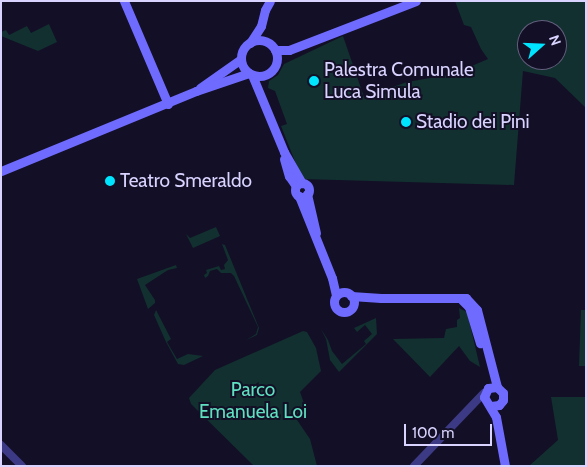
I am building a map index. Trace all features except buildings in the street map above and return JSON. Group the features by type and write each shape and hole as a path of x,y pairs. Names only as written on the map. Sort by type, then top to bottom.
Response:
{"main road":[{"path":"124,1 168,104"},
{"path":"270,1 265,10 261,26 244,49 241,59 242,65 250,74 267,108 299,185 308,187 303,195 316,238 332,278 336,296 334,302 338,310 347,311 352,306 381,298"},
{"path":"275,50 289,50 416,1"},
{"path":"261,26 268,42 275,50 276,64"},
{"path":"250,43 256,40 268,42"},
{"path":"267,108 264,87 267,74 289,50"},
{"path":"196,91 241,59"},
{"path":"1,171 196,91 250,74 267,74"},
{"path":"332,278 348,294 352,306"},
{"path":"336,296 348,294 381,298 458,298 469,307 487,369 490,389 484,400 493,406 510,466"},
{"path":"490,389 504,394 502,402 493,406"},
{"path":"493,406 505,466"}],"street":[{"path":"414,466 490,389"},
{"path":"474,405 493,406"},
{"path":"1,445 22,466"}],"green space":[{"name":"Stadio dei Pini","path":"455,1 586,1 586,108 555,78 523,71 514,185 302,179 281,126 287,124 275,91 268,88 269,81 278,75 284,64 343,36 364,97 407,82 453,74 488,59 471,27 464,25"},
{"path":"49,24 57,42 38,51 1,36 1,32 6,30 9,35 27,26 31,33"},
{"path":"216,227 220,236 193,248 186,234 190,238"},
{"path":"222,244 225,245 259,328 257,335 246,340 256,334 258,327 234,276 231,273 221,273 217,269 210,271 205,278 204,275 207,273 206,270 219,266 221,270 225,269 224,265 228,260"},
{"path":"176,265 177,268 168,270 145,285 155,300 155,303 148,309 137,279"},
{"path":"459,308 467,312 480,367 470,361 459,346 430,377 393,339 444,338 446,329 457,327 457,320 460,318"},
{"path":"156,310 171,339 167,342 177,359 188,354 203,356 184,365 178,364 166,342 154,315"},
{"path":"581,310 586,310 586,366 579,366"},
{"path":"376,318 377,334 339,372 330,360 326,339 321,329 328,340 332,351 342,364 366,344 364,341 372,334 365,325 357,332 354,328"},
{"name":"Parco Emanuela Loi","path":"303,331 307,332 316,348 321,371 300,392 305,406 295,417 310,439 317,466 254,466 191,404 189,398 215,370"},
{"path":"551,397 586,397 586,466 529,466 558,440"}],"place":[{"name":"Palestra Comunale Luca Simula","path":"314,81"},
{"name":"Stadio dei Pini","path":"406,122"},
{"name":"Teatro Smeraldo","path":"110,181"}]}
